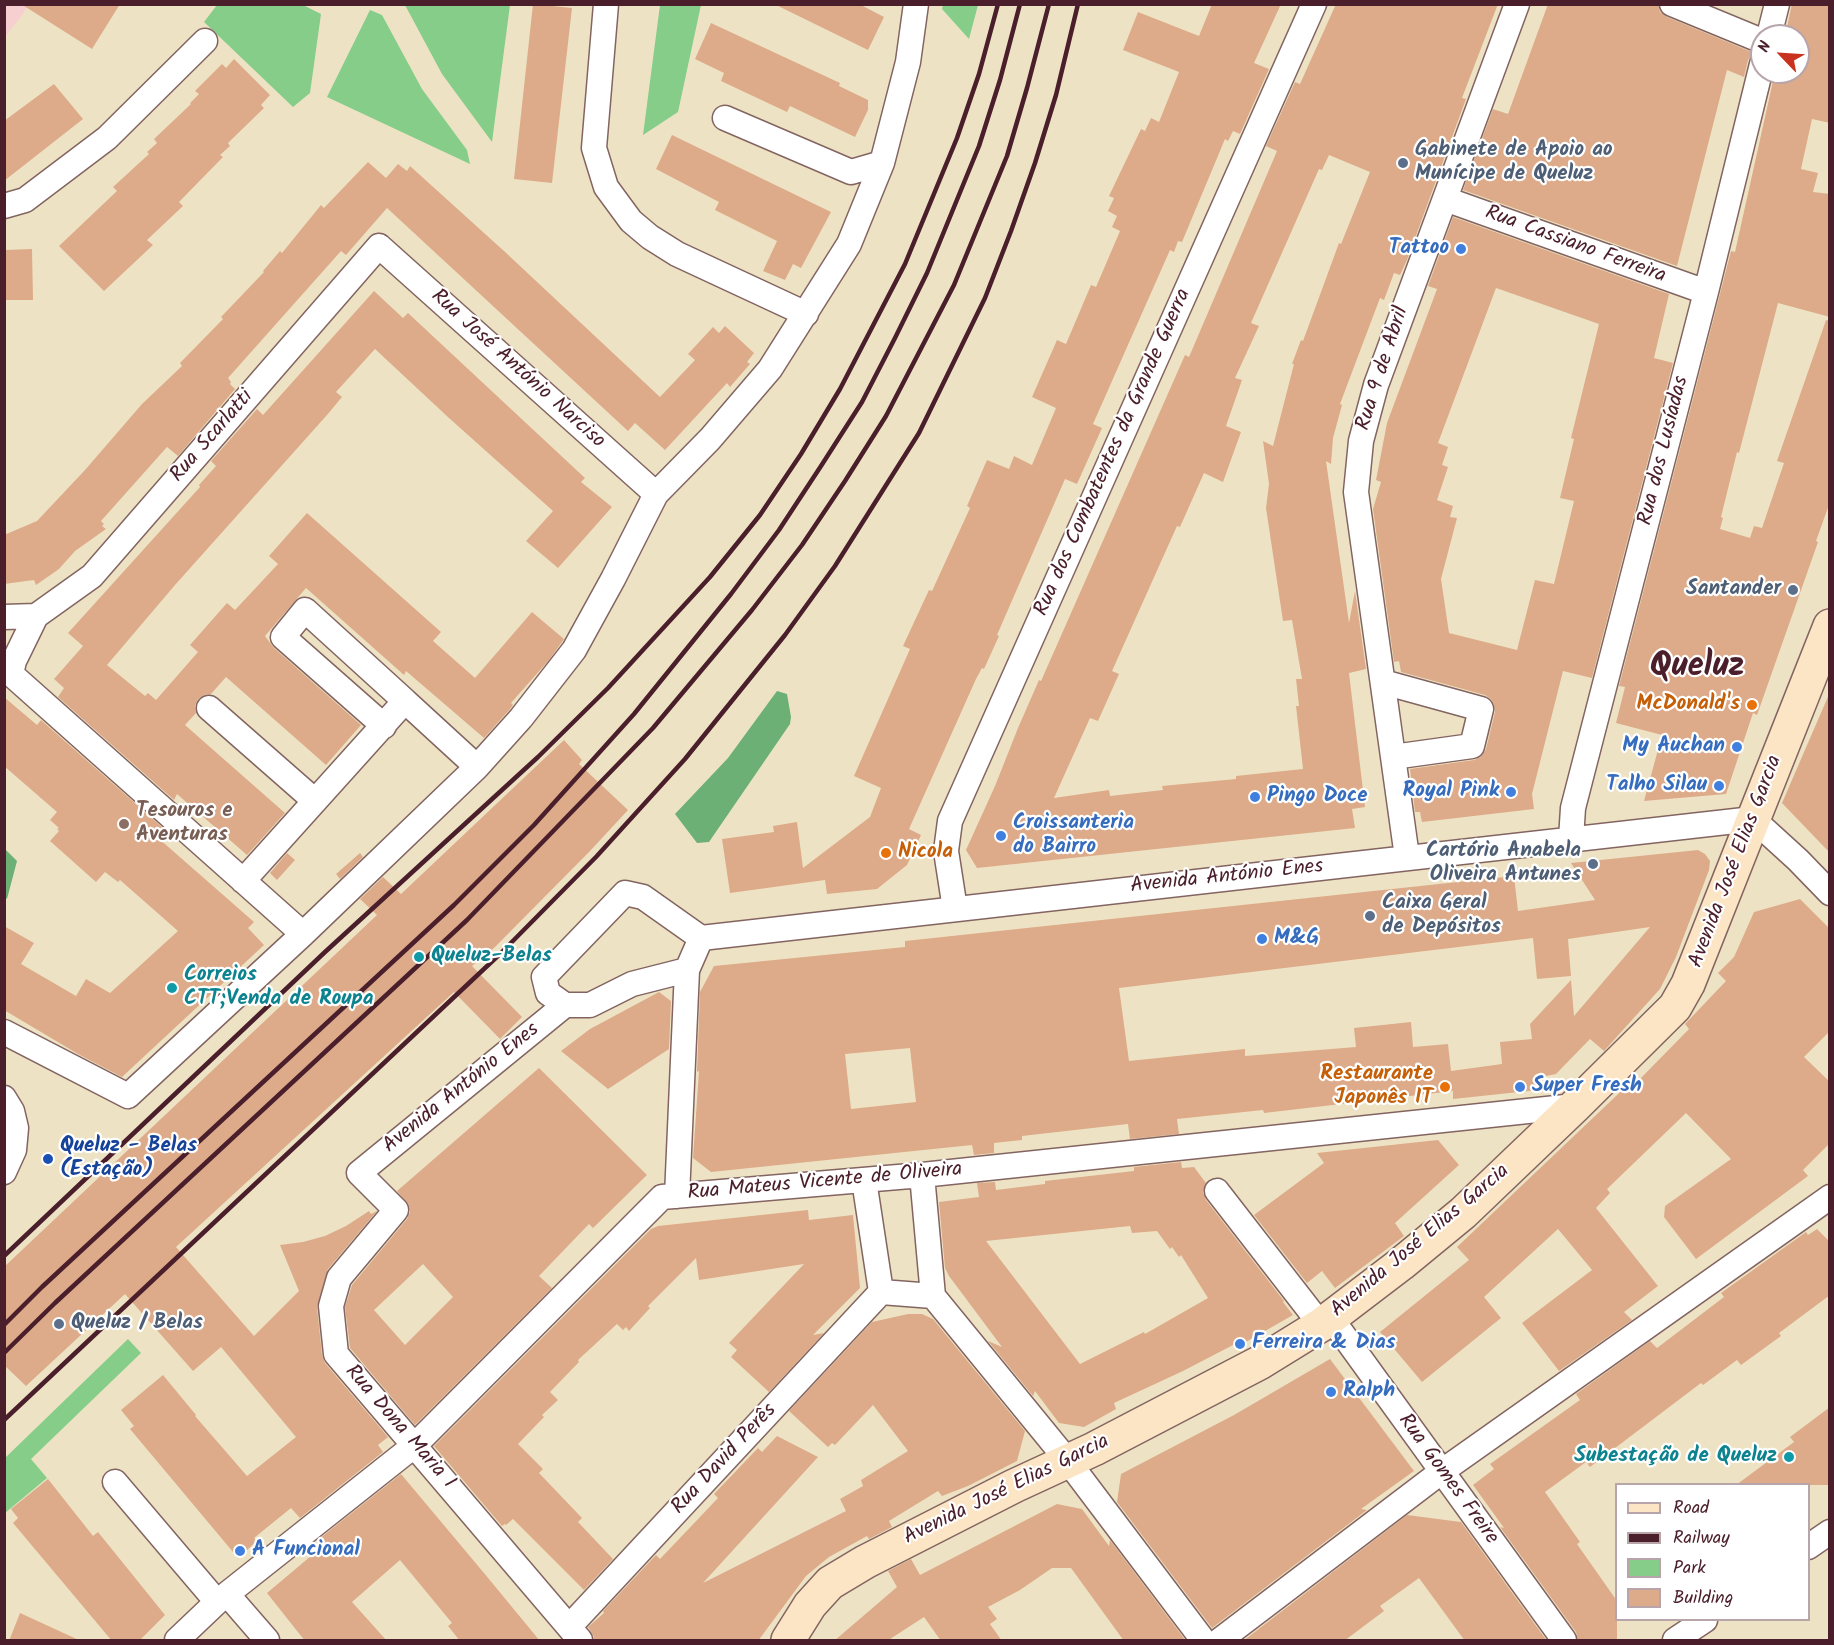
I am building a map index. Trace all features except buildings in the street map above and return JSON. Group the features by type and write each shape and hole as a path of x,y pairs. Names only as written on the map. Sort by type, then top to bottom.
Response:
{"street":[{"path":"606,4 594,148 606,187 631,221 650,237 677,254 806,314"},
{"path":"4,1032 128,1096 303,934 477,767 521,718 574,650 614,579 656,494 710,439 770,369 849,244 882,163 908,62 916,4"},
{"name":"Rua dos Combatentes da Grande Guerra","path":"955,909 945,851 950,821 1314,4"},
{"name":"Rua 9 de Abril","path":"1407,857 1356,492 1361,441 1376,385 1517,4"},
{"path":"1672,4 1750,36"},
{"path":"1772,24 1777,4"},
{"path":"4,206 25,200 107,138 205,41"},
{"name":"Rua dos Lusíadas","path":"1571,839 1573,808 1757,84"},
{"path":"725,118 851,171 882,163"},
{"name":"Rua Cassiano Ferreira","path":"1445,199 1706,292"},
{"name":"Rua José António Narciso","path":"379,246 656,494"},
{"name":"Rua Scarlatti","path":"36,616 92,576 379,246"},
{"path":"384,726 283,637 305,609 477,767"},
{"path":"4,617 36,616 14,661 11,674 303,934"},
{"name":"Avenida José Elias Garcia","path":"788,1641 810,1605 830,1583 895,1547 1067,1460 1094,1449 1261,1362 1326,1322 1463,1212 1575,1106 1675,1007 1688,984 1753,819 1826,650"},
{"path":"1383,682 1481,709 1472,746 1393,757"},
{"path":"243,881 405,701"},
{"path":"209,708 315,801"},
{"path":"1753,819 1830,893"},
{"name":"Avenida António Enes","path":"359,1173 565,1005 548,993 544,977 625,893 643,897 701,938 1753,819"},
{"path":"677,1196 687,970 701,938"},
{"path":"565,1005 590,1005 632,984 687,970"},
{"path":"4,1098 12,1111 16,1128 14,1150 4,1172"},
{"name":"Rua Mateus Vicente de Oliveira","path":"177,1641 222,1598 415,1445 662,1197 922,1175 1575,1106"},
{"name":"Rua Dona Maria I","path":"359,1173 396,1210 339,1278 331,1306 336,1354 574,1634"},
{"path":"922,1175 933,1296 1067,1460 1203,1641"},
{"path":"864,1180 881,1293 933,1296"},
{"name":"Rua Gomes Freire","path":"1217,1191 1326,1322 1441,1472 1564,1641"},
{"path":"1220,1641 1441,1472 1829,1199"},
{"name":"Rua David Perês","path":"574,1634 881,1293"},
{"path":"115,1482 222,1598 267,1641"},
{"path":"1810,1546 1830,1532"},
{"path":"1676,1641 1704,1621"}],"shaded area":[{"path":"5,5 28,5 5,37"}],"green space":[{"path":"217,5 303,5 321,14 310,93 293,107 204,22"},
{"path":"405,5 510,5 492,142 442,74"},
{"path":"660,5 701,5 678,112 643,135"},
{"path":"943,5 978,5 969,39 942,9"},
{"path":"370,10 382,15 422,89 467,150 470,164 327,97"},
{"path":"777,691 787,694 790,724 709,842 697,843 675,814 728,758"},
{"path":"5,849 17,861 7,899 5,897"},
{"path":"128,1339 141,1353 31,1459 47,1478 5,1513 5,1458"}],"railway":[{"path":"4,1256 325,952 538,757 608,688 710,577 760,515 801,454 840,389 905,264 957,138 979,74 998,4"},
{"path":"4,1325 42,1287 454,905 534,825 634,714 731,594 779,530 862,402 927,273 979,146 1000,80 1020,4"},
{"path":"4,1353 467,920 653,728 752,610 802,545 886,416 954,285 1007,156 1049,4"},
{"path":"4,1420 501,953 596,857 685,759 785,635 835,566 919,433 985,298 1035,163 1056,95 1078,4"}],"place":[{"name":"Gabinete de Apoio ao Munícipe de Queluz","path":"1403,163"},
{"name":"Tattoo","path":"1461,249"},
{"name":"Santander","path":"1793,590"},
{"name":"McDonald's","path":"1752,705"},
{"name":"My Auchan","path":"1737,747"},
{"name":"Talho Silau","path":"1719,786"},
{"name":"Royal Pink","path":"1511,792"},
{"name":"Pingo Doce","path":"1255,797"},
{"name":"Tesouros e Aventuras","path":"124,824"},
{"name":"Croissanteria do Bairro","path":"1001,836"},
{"name":"Nicola","path":"886,853"},
{"name":"Cartório Anabela Oliveira Antunes","path":"1593,864"},
{"name":"Caixa Geral de Depósitos","path":"1370,916"},
{"name":"M&G","path":"1262,939"},
{"name":"Queluz-Belas","path":"419,957"},
{"name":"Correios CTT;Venda de Roupa","path":"172,988"},
{"name":"Restaurante Japonês IT","path":"1445,1087"},
{"name":"Super Fresh","path":"1520,1087"},
{"name":"Queluz - Belas (Estação)","path":"48,1159"},
{"name":"Queluz / Belas","path":"59,1324"},
{"name":"Ferreira & Dias","path":"1240,1344"},
{"name":"Ralph","path":"1331,1392"},
{"name":"Subestação de Queluz","path":"1789,1457"},
{"name":"A Funcional","path":"240,1551"}],"district":[{"name":"Queluz","path":"1697,669"}]}
